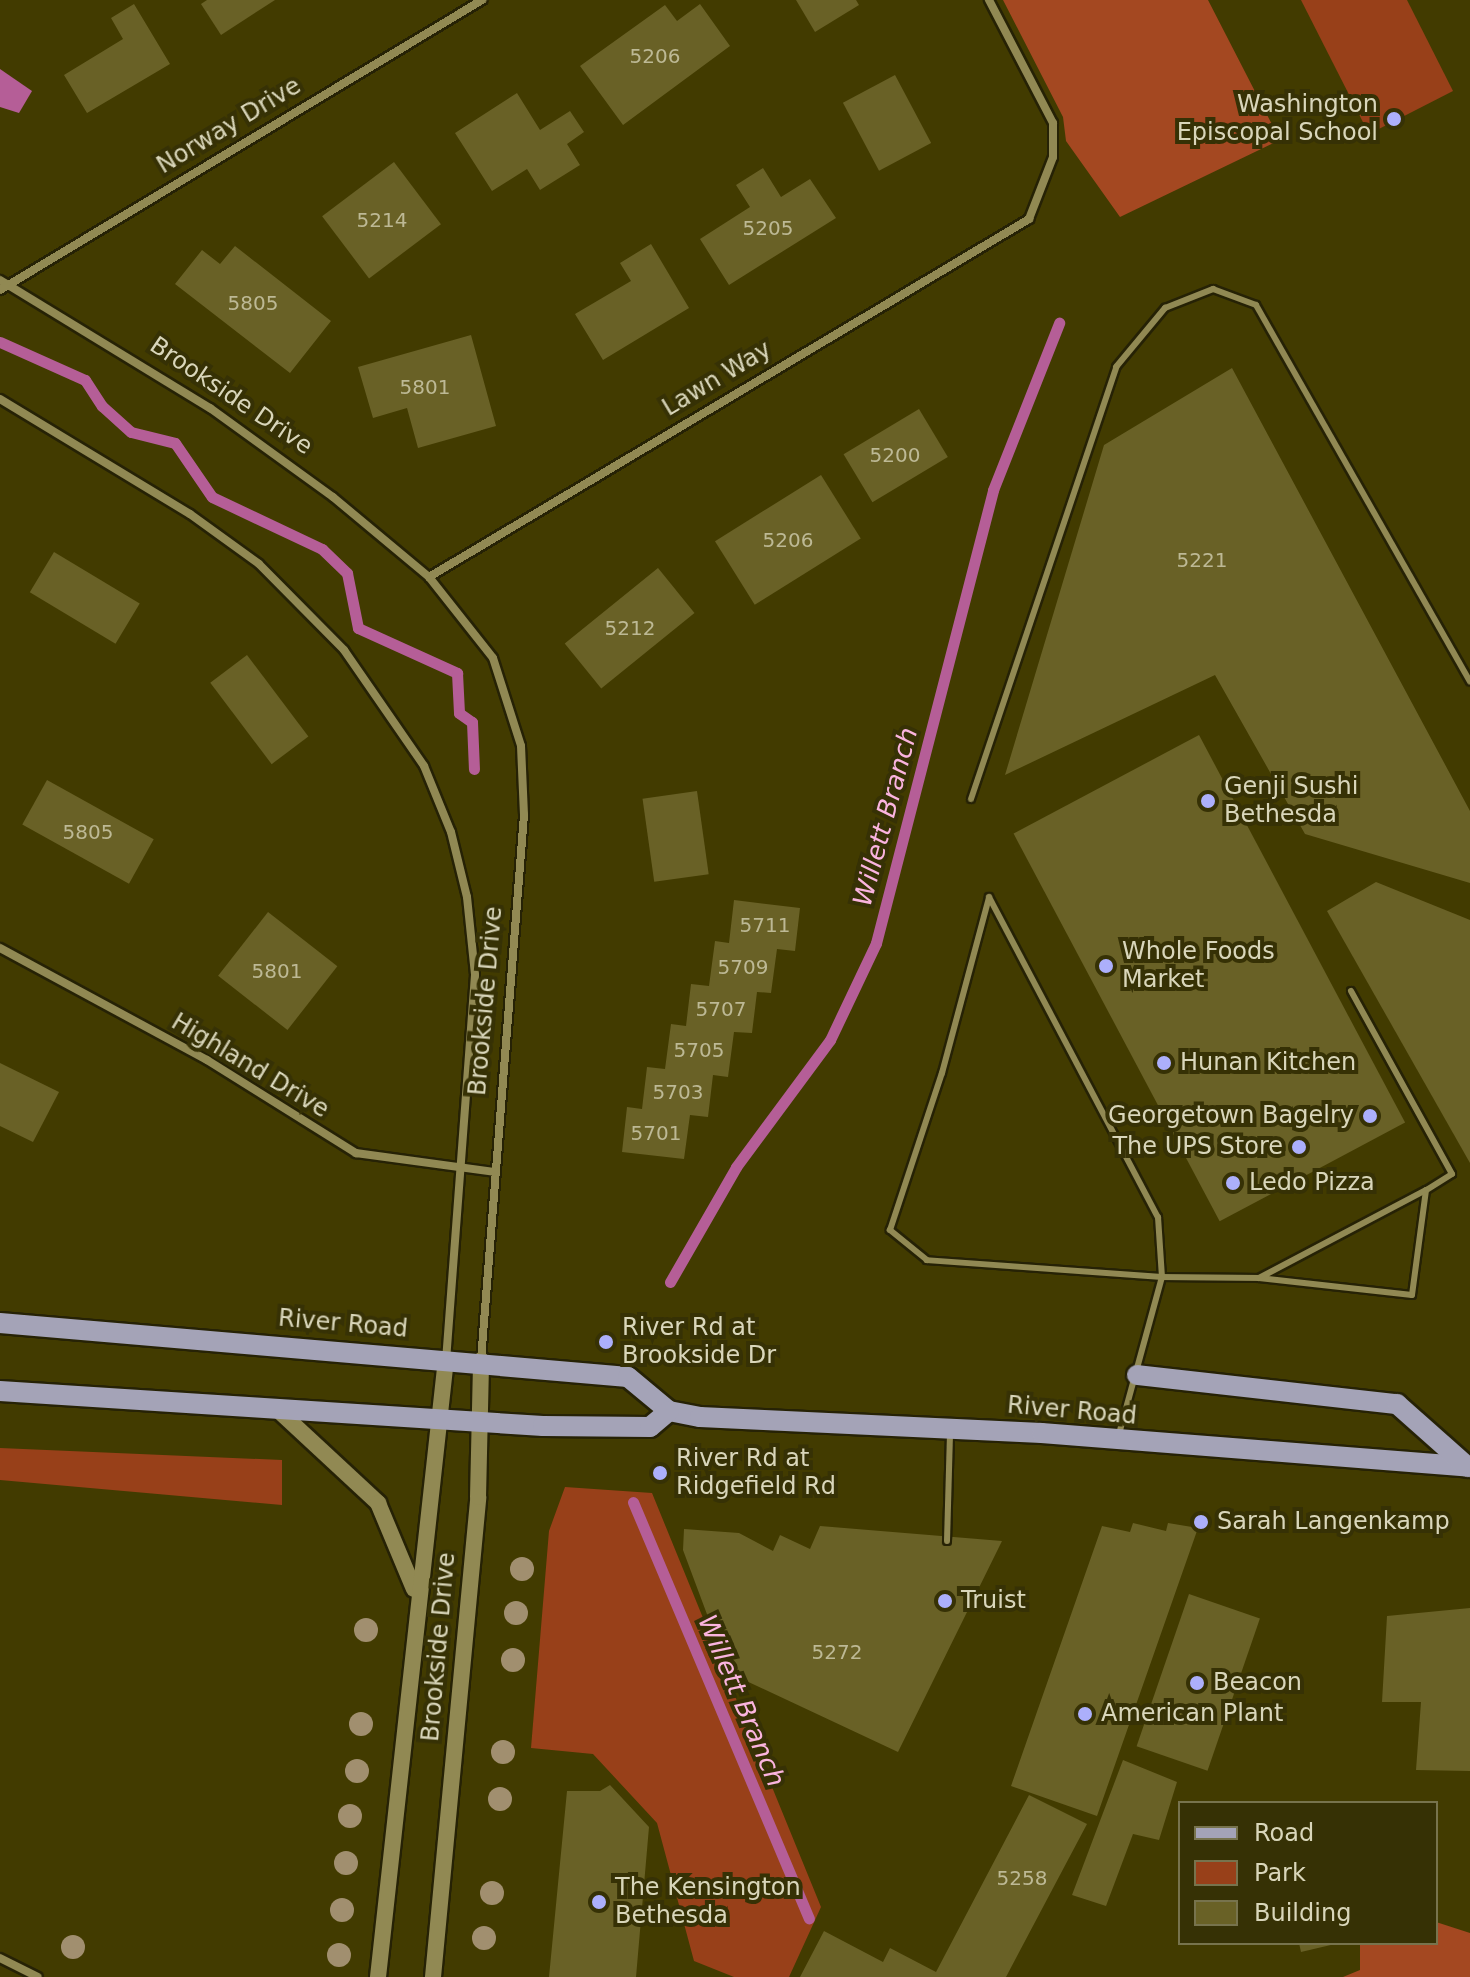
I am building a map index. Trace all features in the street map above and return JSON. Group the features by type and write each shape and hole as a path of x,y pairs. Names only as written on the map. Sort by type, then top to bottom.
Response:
{"main road":[{"name":"River Road","path":"0,1323 481,1360 628,1377 669,1411 1469,1467"},
{"path":"1137,1375 1397,1404 1469,1467"},
{"name":"River Road","path":"0,1391 481,1423 650,1427 669,1411"}],"street":[{"name":"Norway Drive","path":"2,284 482,0"},
{"name":"Lawn Way","path":"429,577 1029,219 1053,157 1053,123 989,0"},
{"name":"Brookside Drive","path":"2,284 271,450 429,577 493,658 521,746 524,815 494,1172 481,1360 481,1423 433,1977"},
{"name":"Brookside Drive","path":"0,399 190,514 259,564 344,650 424,766 464,884 475,975 463,1170 446,1359 416,1594 378,1977"},
{"name":"Highland Drive","path":"0,948 207,1060 356,1153 494,1172"},
{"path":"278,1410 378,1503 393,1527 416,1594"},
{"path":"0,1958 38,1977"}],"lane":[{"path":"971,799 1116,367 1165,308 1213,289 1256,305 1470,681"},
{"path":"1117,1441 1162,1277 1158,1217 989,897 942,1073 890,1230 927,1260 1162,1277 1259,1278 1412,1295 1426,1190"},
{"path":"1259,1278 1452,1174 1351,991"},
{"path":"947,1541 950,1429"}],"green space":[{"path":"1301,0 1407,0 1453,91 1369,134"},
{"path":"0,1448 282,1460 282,1505 0,1480"},
{"path":"565,1487 652,1493 821,1907 789,1977 734,1977 694,1961 657,1823 593,1754 531,1748 549,1531"}],"shaded area":[{"path":"1003,0 1208,0 1280,140 1120,217 1066,141 1063,117"},
{"path":"0,69 32,91 19,113 0,107"},
{"path":"1438,1923 1470,1933 1470,1977 1343,1977 1360,1970 1360,1945 1438,1945"}],"building":[{"path":"207,0 275,0 221,35 201,4"},
{"path":"796,0 856,0 859,5 815,32"},
{"path":"134,4 170,64 87,113 64,75 123,39 111,18"},
{"path":"700,4 730,46 623,125 580,66 665,5 677,21"},
{"path":"895,75 931,143 879,171 843,103"},
{"path":"517,93 540,130 570,111 584,132 567,144 580,165 540,190 527,169 492,191 455,133"},
{"path":"394,162 441,224 369,278 322,216"},
{"path":"763,168 781,197 810,179 836,218 729,285 700,239 750,207 736,185"},
{"path":"651,244 689,308 603,360 575,314 631,281 620,263"},
{"path":"235,246 331,321 290,373 175,284 202,250 220,264"},
{"path":"471,335 496,426 418,448 407,408 373,418 358,367"},
{"path":"1232,368 1470,811 1470,883 1305,834 1215,675 1005,775 1104,445"},
{"path":"919,409 948,457 872,502 844,454"},
{"path":"821,475 861,539 755,605 715,541"},
{"path":"54,552 140,604 116,644 30,592"},
{"path":"658,568 695,613 601,689 565,644"},
{"path":"247,655 308,736 272,764 210,683"},
{"path":"1199,735 1405,1123 1220,1221 1014,834"},
{"path":"47,780 154,839 129,884 22,825"},
{"path":"697,791 709,874 654,882 643,799"},
{"path":"1376,882 1470,920 1470,1163 1327,911"},
{"path":"734,900 800,908 795,951 777,949 771,993 757,992 752,1033 734,1032 728,1077 713,1075 708,1117 690,1115 684,1159 622,1152 627,1107 642,1109 647,1067 665,1069 671,1024 686,1026 691,984 709,986 715,941 729,943"},
{"path":"268,912 337,966 287,1030 218,976"},
{"path":"0,1063 59,1092 33,1142 0,1126"},
{"name":"American Plant","path":"1133,1523 1166,1531 1168,1523 1198,1528 1097,1816 1011,1786 1102,1526 1130,1532"},
{"path":"820,1526 1002,1541 898,1752 742,1679 711,1625 683,1550 684,1529 739,1533 773,1551 780,1535 810,1549"},
{"name":"Beacon","path":"1189,1594 1260,1618 1207,1771 1137,1746"},
{"path":"1470,1608 1470,1771 1416,1770 1421,1702 1382,1702 1387,1616"},
{"path":"1123,1760 1177,1782 1159,1840 1133,1834 1106,1906 1072,1895"},
{"name":"The Kensington Bethesda","path":"610,1785 649,1827 636,1977 549,1977 567,1791 600,1791"},
{"path":"1029,1795 1087,1824 1006,1977 800,1977 824,1931 883,1962 890,1948 936,1972"},
{"path":"1299,1945 1331,1945 1301,1952"}],"waterway":[{"name":"Willett Branch","path":"670,1282 736,1167 830,1040 876,943 993,490 1059,323"},
{"path":"0,342 85,380 102,406 131,432 175,443 212,497 322,549 347,573 358,628 457,673 459,713 472,722 474,769"},
{"name":"Willett Branch","path":"633,1502 809,1918"}],"place":[{"name":"Washington Episcopal School","path":"1394,119"},
{"name":"Genji Sushi Bethesda","path":"1208,801"},
{"name":"Whole Foods Market","path":"1106,966"},
{"name":"Hunan Kitchen","path":"1164,1063"},
{"name":"Georgetown Bagelry","path":"1370,1116"},
{"name":"The UPS Store","path":"1299,1147"},
{"name":"Ledo Pizza","path":"1233,1183"},
{"name":"River Rd at Brookside Dr","path":"606,1342"},
{"name":"River Rd at Ridgefield Rd","path":"660,1473"},
{"name":"Sarah Langenkamp","path":"1201,1522"},
{"name":"Truist","path":"945,1601"},
{"name":"Beacon","path":"1197,1683"},
{"name":"American Plant","path":"1085,1714"},
{"name":"The Kensington Bethesda","path":"599,1902"}]}
